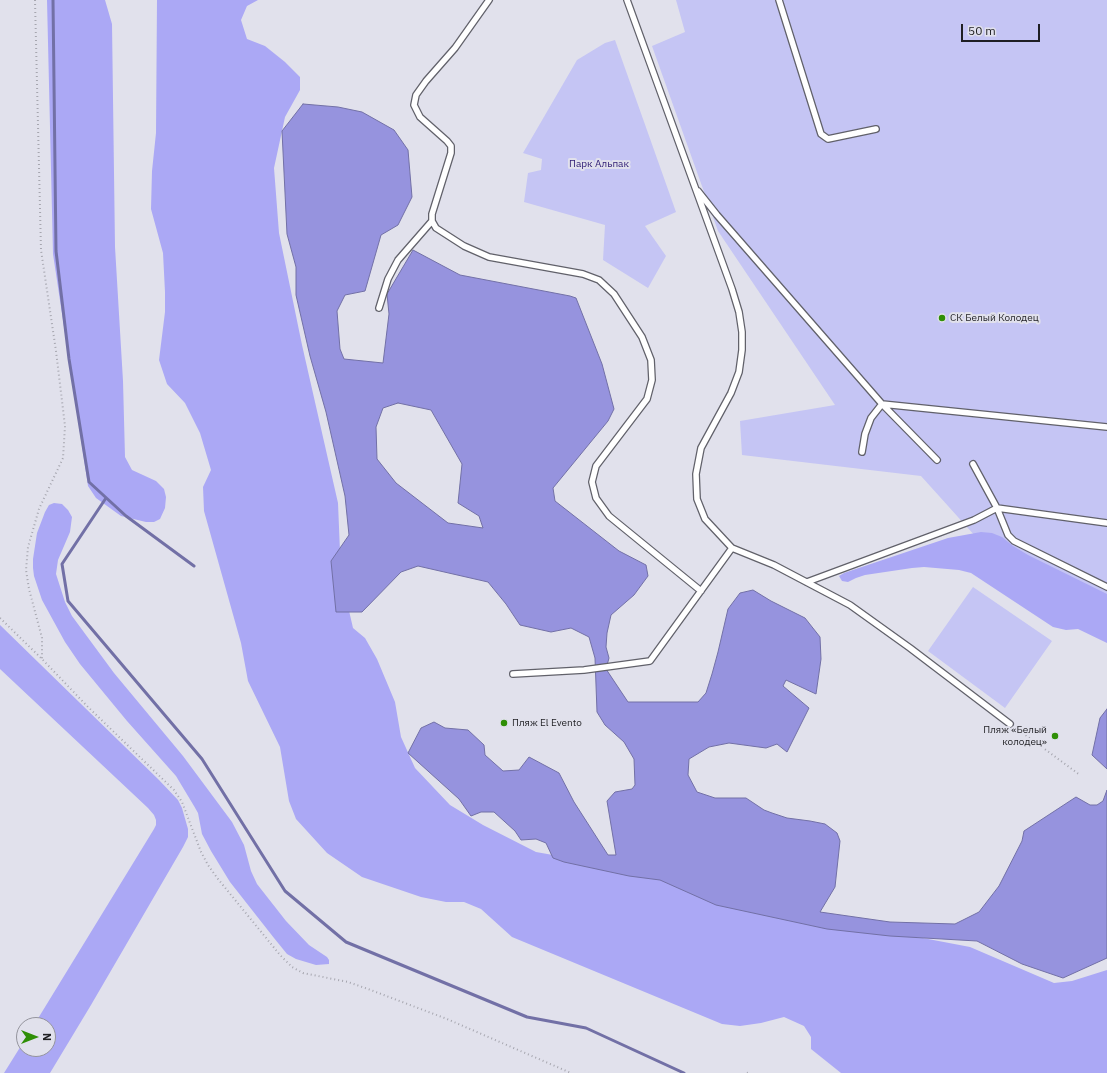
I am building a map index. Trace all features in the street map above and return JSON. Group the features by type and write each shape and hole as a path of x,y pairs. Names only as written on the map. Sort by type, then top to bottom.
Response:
{"lane":[{"path":"489,0 455,48 426,81 416,95 414,105 420,117 451,146 451,153 432,214 432,221 436,228 451,238 464,246 489,257 583,274 599,280 614,294 642,337 650,360 652,380 647,399 596,466 592,482 596,498 609,516 701,591"},
{"path":"627,0 732,288 739,312 742,332 742,350 739,372 731,393 701,448 696,474 697,499 705,519 732,548 774,566 850,605 910,648 1010,724"},
{"path":"779,0 821,134 828,139 876,129"},
{"path":"695,187 716,215 882,404 937,460"},
{"path":"379,308 388,278 398,260 432,221"},
{"path":"882,404 1107,427"},
{"path":"862,452 865,434 871,418 882,404"},
{"path":"973,464 997,508 1008,535 1014,541 1107,587"},
{"path":"807,582 974,520 997,508 1107,523"},
{"path":"513,674 584,670 650,661 732,548"}],"path":[{"path":"36,0 41,250 56,351 65,426 63,458 50,490 39,509 28,547 26,570 29,589 42,638 42,659"},
{"path":"0,618 88,707 174,790 182,802 201,852 208,865 280,955 292,967 303,973 348,982 447,1019 571,1073"},
{"path":"1010,724 1080,775"}],"green space":[{"name":"СК Белый Колодец","path":"676,0 1107,0 1107,601 985,547 921,476 742,455 740,421 835,405 718,231 652,46 685,32"},
{"name":"Парк Альпак","path":"615,40 676,212 645,226 666,256 648,288 603,260 605,225 524,202 528,173 541,170 542,159 523,153 577,60 605,43"},
{"path":"973,587 1052,641 1005,708 928,651"}],"shaded area":[{"path":"47,0 105,0 112,24 115,247 123,381 125,457 132,470 156,481 164,489 166,497 165,508 160,519 154,522 146,522 121,516 96,498 88,486 53,254"},
{"path":"157,0 258,0 247,6 241,20 247,39 265,46 285,62 300,77 300,90 285,117 274,168 279,233 302,345 338,503 341,576 353,628 365,638 377,659 395,702 401,737 415,768 450,805 483,825 536,852 632,869 839,922 970,947 1054,983 1072,981 1107,970 1107,1073 841,1073 811,1049 811,1037 804,1026 784,1017 761,1023 740,1026 722,1024 512,937 481,909 464,902 446,902 421,897 362,877 327,853 296,819 289,801 280,747 248,681 241,643 204,511 203,487 211,470 200,433 185,403 167,384 159,360 165,312 163,253 151,209 152,171 156,133"},
{"path":"303,104 338,107 362,112 394,130 408,150 412,197 398,225 381,235 365,291 345,295 337,311 340,349 344,359 383,363 389,314 387,294 413,250 460,275 576,298 602,364 614,409 608,421 553,488 555,501 619,551 646,565 648,576 634,595 611,615 607,633 606,647 609,658 606,669 628,702 698,702 706,693 718,652 728,609 740,593 753,590 805,618 820,637 821,659 816,694 786,680 783,686 809,708 787,752 777,744 766,748 729,743 709,747 689,759 688,775 697,792 715,798 746,798 764,810 787,818 825,824 837,833 840,841 835,887 820,912 890,922 955,924 979,912 999,886 1022,841 1024,831 1076,797 1090,805 1097,805 1103,801 1107,790 1107,958 1063,978 1022,964 977,941 890,936 827,929 716,905 660,880 629,876 564,862 553,858 546,843 536,839 521,840 515,831 494,812 481,812 471,816 459,799 408,753 421,728 434,722 445,728 468,730 484,745 485,755 503,771 519,770 529,757 559,773 574,802 608,855 616,855 607,801 615,792 632,789 635,785 634,759 624,742 605,725 597,712 595,658 589,637 571,628 551,632 520,625 506,604 488,582 418,566 401,572 362,612 336,612 331,561 349,535 345,496 326,412 310,356 296,295 296,267 287,234 282,131","holes":["398,403 431,410 462,464 458,503 479,516 483,528 448,523 396,483 377,459 376,427 383,408"]},
{"path":"54,503 62,504 72,517 70,532 58,560 56,574 65,602 72,616 114,673 183,756 232,822 244,845 251,871 257,884 286,921 309,945 327,957 329,964 316,965 296,959 287,954 230,882 202,834 198,813 176,776 127,721 80,664 65,642 42,600 34,576 33,568 37,533 45,512 49,505"},
{"path":"981,532 992,533 1002,537 1028,555 1107,594 1107,643 1078,629 1066,630 1053,627 971,573 959,570 924,567 912,568 865,575 848,582 842,581 839,576 948,538"},
{"path":"0,625 178,800 188,829 188,837 183,847 50,1073 4,1073 16,1054 16,1057 56,1057 56,1017 39,1017 154,829 156,820 148,808 0,669"},
{"path":"1107,709 1107,769 1092,755 1100,718"}],"waterway":[{"path":"53,0 56,251 69,359 89,482 126,516 194,566"},
{"path":"106,498 62,564 68,601 202,759 285,891 346,942 527,1017 586,1028 684,1073"}],"place":[{"name":"СК Белый Колодец","path":"942,318"},
{"name":"Пляж El Evento","path":"504,723"},
{"name":"Пляж «Белый колодец»","path":"1055,736"}]}
